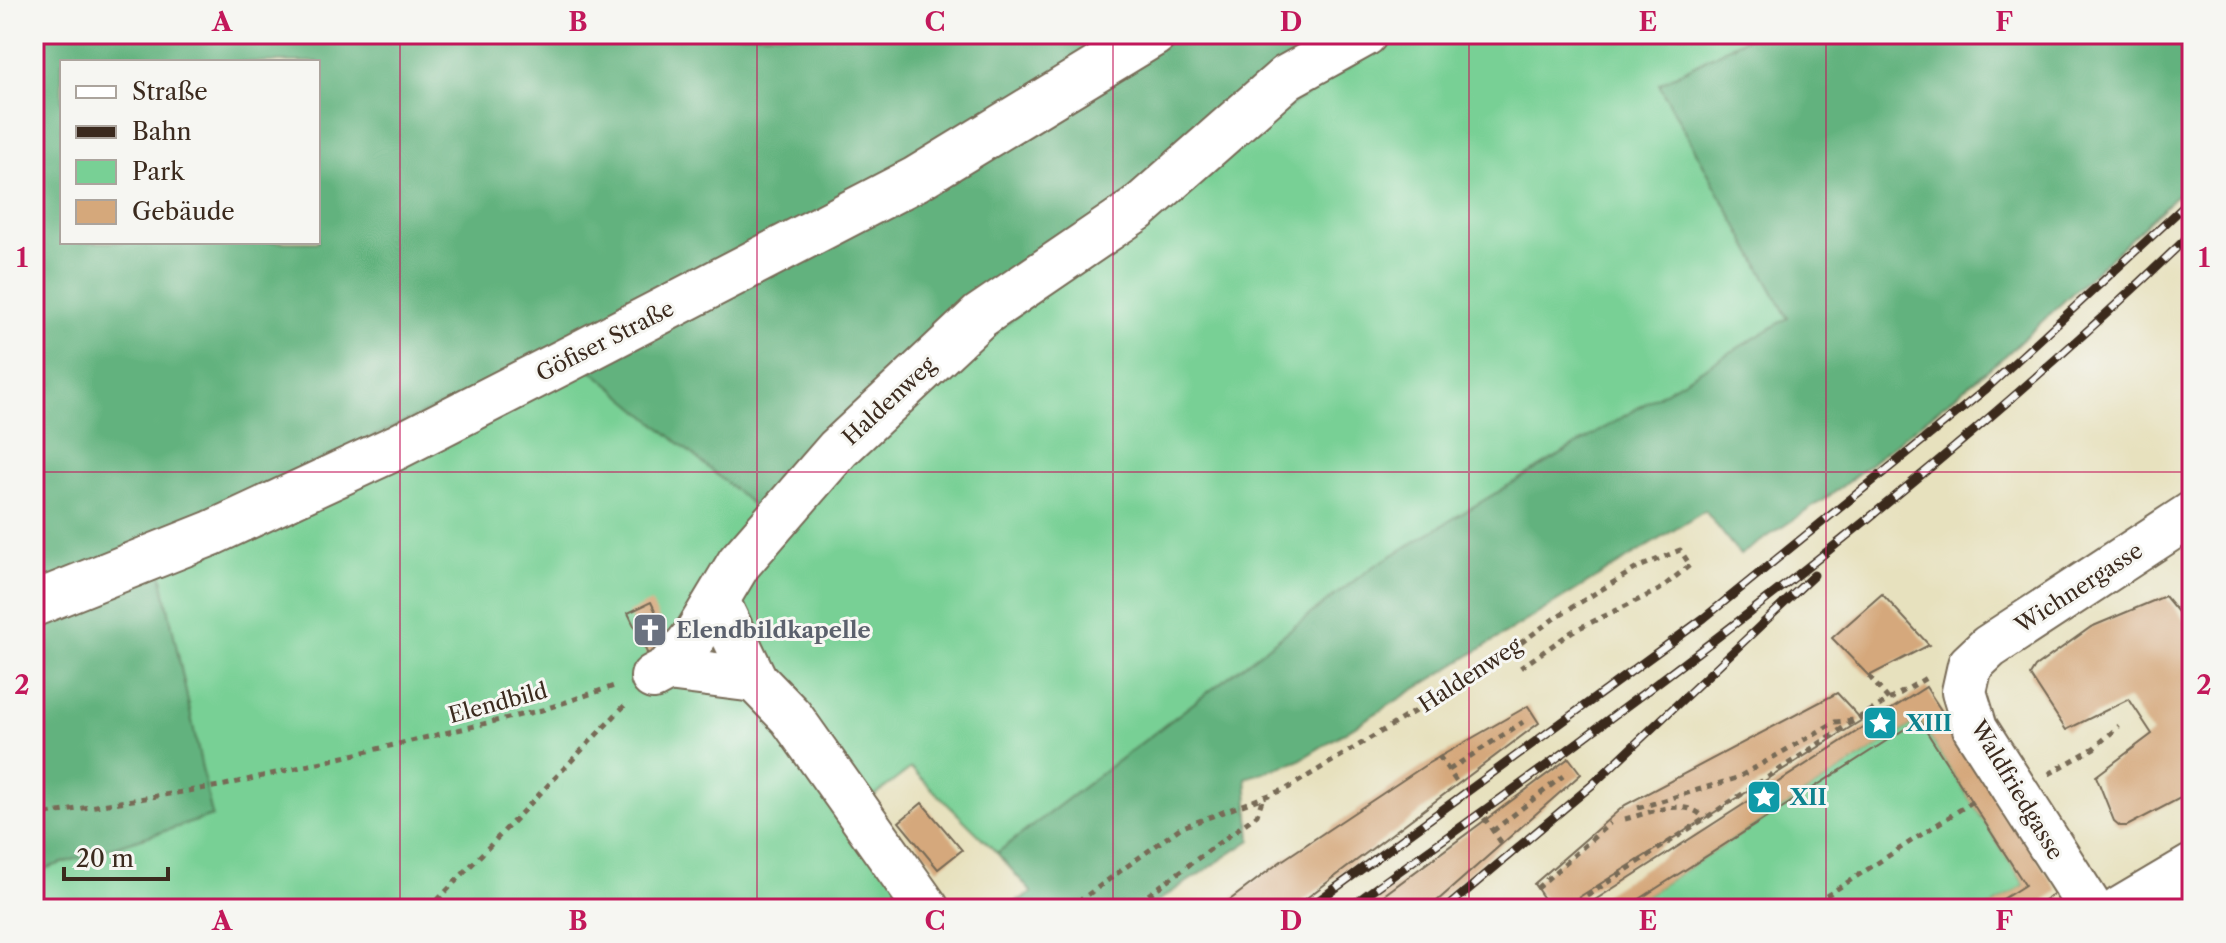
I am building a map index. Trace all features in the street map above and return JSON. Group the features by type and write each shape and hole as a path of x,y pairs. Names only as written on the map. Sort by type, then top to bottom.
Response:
{"main road":[{"name":"Göfiser Straße","path":"34,604 212,533 397,447 916,179 1154,34"},
{"name":"Haldenweg","path":"661,673 718,603 739,563 838,449 980,316 1137,209 1287,77 1365,34"},
{"name":"Wichnergasse","path":"1970,665 1989,647 2192,514"},
{"path":"718,603 755,680 791,717 927,909"},
{"name":"Waldfriedgasse","path":"1970,665 1964,692 1975,728 2091,909"},
{"path":"661,673 755,680"},
{"path":"2121,909 2192,867"}],"path":[{"name":"Haldenweg","path":"1068,909 1180,828 1288,788 1491,665 1556,617 1637,568 1680,550 1690,565 1659,590 1573,631 1516,671"},
{"path":"1567,909 1855,720 1938,672 1970,665"},
{"path":"429,909 661,673"},
{"name":"Elendbild","path":"34,816 225,785 542,710 602,688 661,673"},
{"path":"1869,676 1889,700"},
{"path":"1638,808 1737,778 1835,722 1855,720"},
{"path":"1449,770 1523,722"},
{"path":"2017,793 2094,748 2119,726"},
{"path":"1439,756 1458,784"},
{"path":"1493,831 1563,776"},
{"path":"1129,909 1257,815 1263,797"},
{"path":"1806,909 1972,802"},
{"path":"1625,819 1680,806 1699,811 1705,819"},
{"path":"1484,818 1503,845"},
{"path":"1537,888 1610,823"}],"green space":[{"path":"34,34 1403,34 1321,83 1093,254 863,441 784,531 566,349 153,536 212,816 34,872"},
{"path":"1403,34 1754,34 1659,84 1788,318 1371,568 997,853 911,768 865,803 927,895 949,905 970,909 34,909 34,872 212,816 153,536 566,349 863,441 1059,280 1193,176 1261,126"},
{"path":"1754,34 2192,34 2192,181 2006,355 1835,492 1740,555 1705,511 1298,761 1246,778 1251,840 1146,909 1003,909 1032,893 997,853 1371,568 1788,318 1659,84"},
{"path":"1919,720 2025,885 1987,909 1624,909"}],"building":[{"path":"1882,594 1929,645 1869,676 1832,638"},
{"path":"2165,596 2192,629 2192,792 2127,826 2120,826 2114,821 2096,776 2152,734 2129,699 2066,730 2030,675 2035,667 2091,627"},
{"name":"Elendbildkapelle","path":"651,602 672,646 649,657 628,613"},
{"path":"1926,687 2058,891 2030,909 1987,909 2025,885 1919,720 1624,909 1581,909"},
{"path":"1837,693 1862,720 1560,909 1551,909 1534,884 1625,805"},
{"path":"1528,706 1539,723 1292,909 1218,909 1280,862 1427,764"},
{"path":"1569,758 1581,774 1428,909 1365,909"},
{"path":"922,803 962,850 938,869 899,822"}],"railway":[{"path":"1307,909 1704,618 1986,389 2192,199"},
{"path":"1347,909 1675,670 1828,551 2050,365 2192,233"},
{"path":"1445,909 1592,785 1814,575"}],"place":[{"name":"Elendbildkapelle","path":"650,630"},
{"name":"XIII","path":"1880,723"},
{"name":"XII","path":"1764,797"}]}
